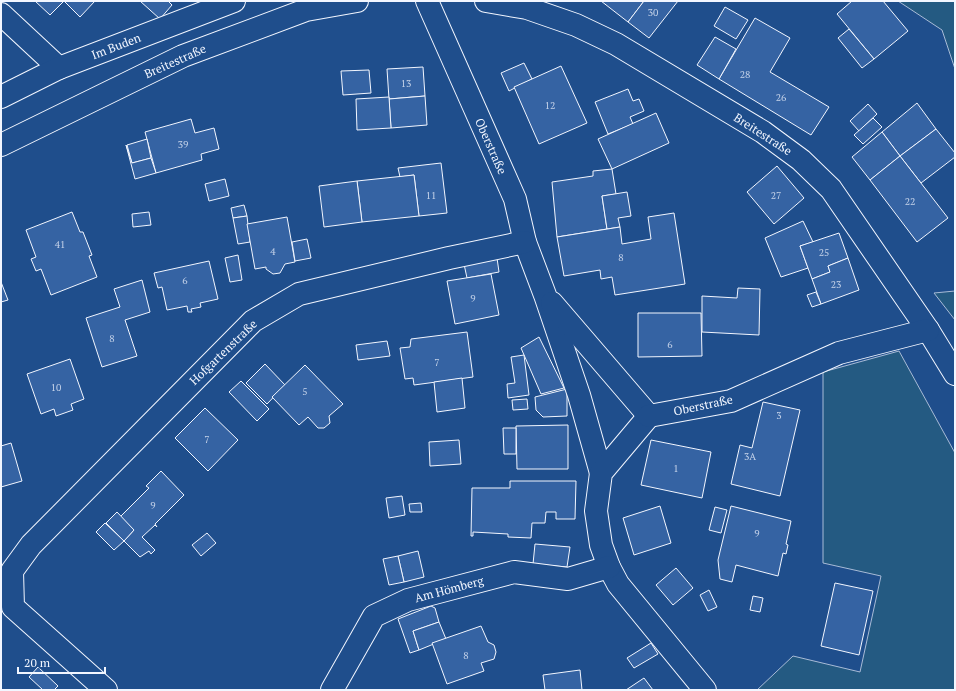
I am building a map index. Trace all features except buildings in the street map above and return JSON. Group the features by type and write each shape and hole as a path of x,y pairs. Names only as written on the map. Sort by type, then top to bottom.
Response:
{"street":[{"name":"Im Buden","path":"1,96 59,68 234,1"},
{"name":"Breitestraße","path":"1,145 191,53 306,10 357,1"},
{"name":"Oberstraße","path":"427,1 515,199 525,242 545,295 579,395 600,473"},
{"name":"Breitestraße","path":"486,1 527,8 576,25 616,44 763,132 801,160 832,189 928,330 955,374"},
{"path":"1,14 59,68"},
{"name":"Hofgartenstraße","path":"106,690 13,607 7,567 31,545 253,321 299,294 449,258 525,242"},
{"name":"Oberstraße","path":"545,295 650,416 731,401 839,353 928,330"},
{"path":"650,416 600,473 596,511 602,545 609,567 618,584 705,690"},
{"name":"Am Hömberg","path":"332,690 374,616 408,600 514,572 568,578 609,567"}],"shaded area":[{"path":"898,1 955,1 955,69 942,30"},
{"path":"955,291 955,320 934,293"},
{"path":"899,351 955,453 955,690 757,690 793,656 860,672 881,576 823,563 823,372"}]}
